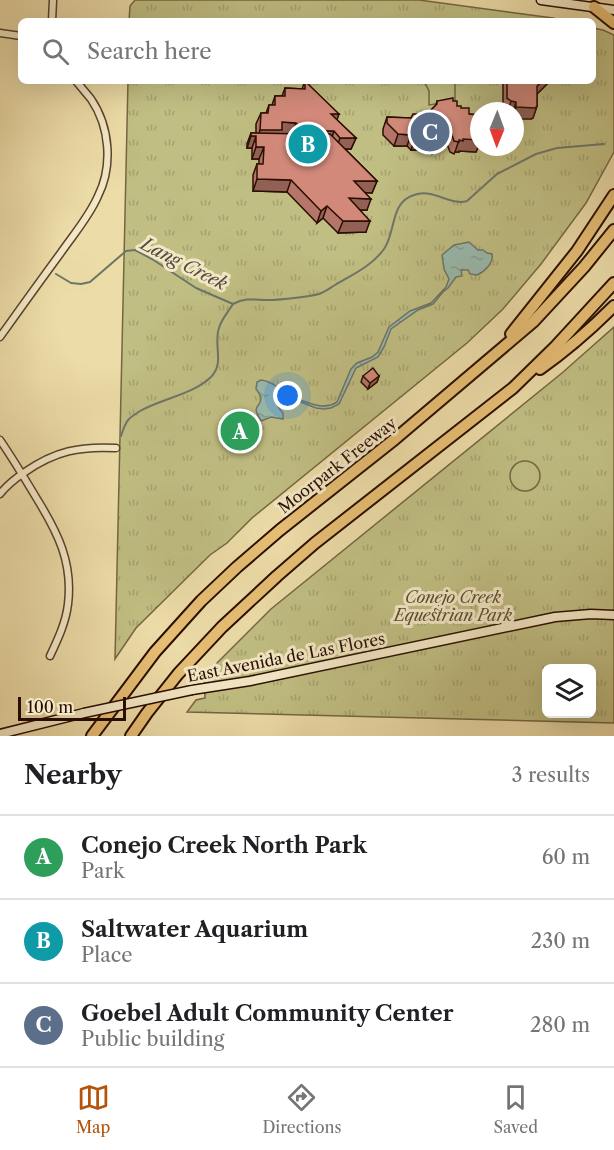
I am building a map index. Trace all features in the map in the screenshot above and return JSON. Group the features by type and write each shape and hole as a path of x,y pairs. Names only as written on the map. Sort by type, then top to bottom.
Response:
{"highway":[{"path":"594,7 614,23"},
{"path":"491,359 577,251 614,195"},
{"name":"Moorpark Freeway","path":"92,736 155,652 201,600 280,530 394,440 534,322 614,230"},
{"path":"513,388 556,346 614,283"},
{"path":"131,736 178,674 222,627 277,576 315,543 513,388 566,350 614,306"}],"street":[{"path":"52,18 53,0"},
{"path":"541,0 614,10"},
{"path":"0,33 18,36"},
{"path":"0,337 90,211 103,184 107,169 106,135 91,99 78,84"},
{"path":"0,440 54,526 67,564 68,605 63,626 50,656"},
{"path":"0,494 4,488 41,461 65,451 116,448"},
{"name":"East Avenida de Las Flores","path":"0,734 192,690 250,681 555,617 614,615"}],"green space":[{"path":"135,0 419,0 553,18 129,18 130,6"},
{"path":"596,29 614,35 614,152 586,203 541,264 503,309 467,343 252,518 227,543 210,555 136,628 115,659 128,84 596,84"},
{"path":"426,84 455,84 455,101 429,105 429,91"},
{"name":"Conejo Creek Equestrian Park","path":"614,327 614,723 187,712 196,700 205,698 204,676 271,609 562,373"},
{"path":"525,461 536,465 540,476 536,487 525,491 514,487 510,476 514,465"}],"water":[{"path":"469,242 478,250 492,254 488,267 477,275 470,274 468,270 461,270 462,276 456,277 433,304 418,310 391,329 378,357 356,368 339,404 324,409 284,398 278,406 283,413 283,419 271,417 261,421 256,409 261,398 256,389 257,382 261,380 275,385 285,396 311,404 324,406 337,402 351,369 357,363 378,352 389,327 410,311 431,303 446,287 449,279 444,269 442,255 454,245"}],"building":[{"path":"305,84 308,84 339,114 331,114 356,138 340,138 334,131 313,131 313,134 330,134 377,181 354,181 371,199 349,198 370,221 343,221 327,206 321,211 291,180 257,179 257,164 263,164 264,147 256,147 256,136 251,136 251,133 304,134 296,123 282,122 282,130 260,130 261,113 268,113 269,105 275,105 275,96 285,96 285,88 305,89"},
{"path":"507,84 539,84 537,86 537,106 535,108 524,107 524,102 511,101 507,98"},
{"path":"453,98 453,101 457,101 457,106 469,108 470,139 454,141 451,132 443,132 439,137 440,141 436,142 431,139 415,138 411,135 398,134 387,123 387,117 411,118 413,114 421,112 425,116 437,104 437,101"},
{"path":"373,368 379,376 370,383 363,376"}],"waterway":[{"name":"Lang Creek","path":"56,274 71,283 90,282 126,251 135,250 196,288 233,304 248,299 273,300 319,294 361,270 379,255 388,242 397,211 406,199 421,193 454,201 467,201 497,174 536,154 557,148 604,144"},
{"path":"121,436 128,421 136,414 195,388 211,377 218,360 219,328 233,304"}],"place":[{"name":"Goebel Adult Community Center","path":"430,132"},
{"name":"Saltwater Aquarium","path":"308,144"},
{"name":"Conejo Creek North Park","path":"240,431"}]}
